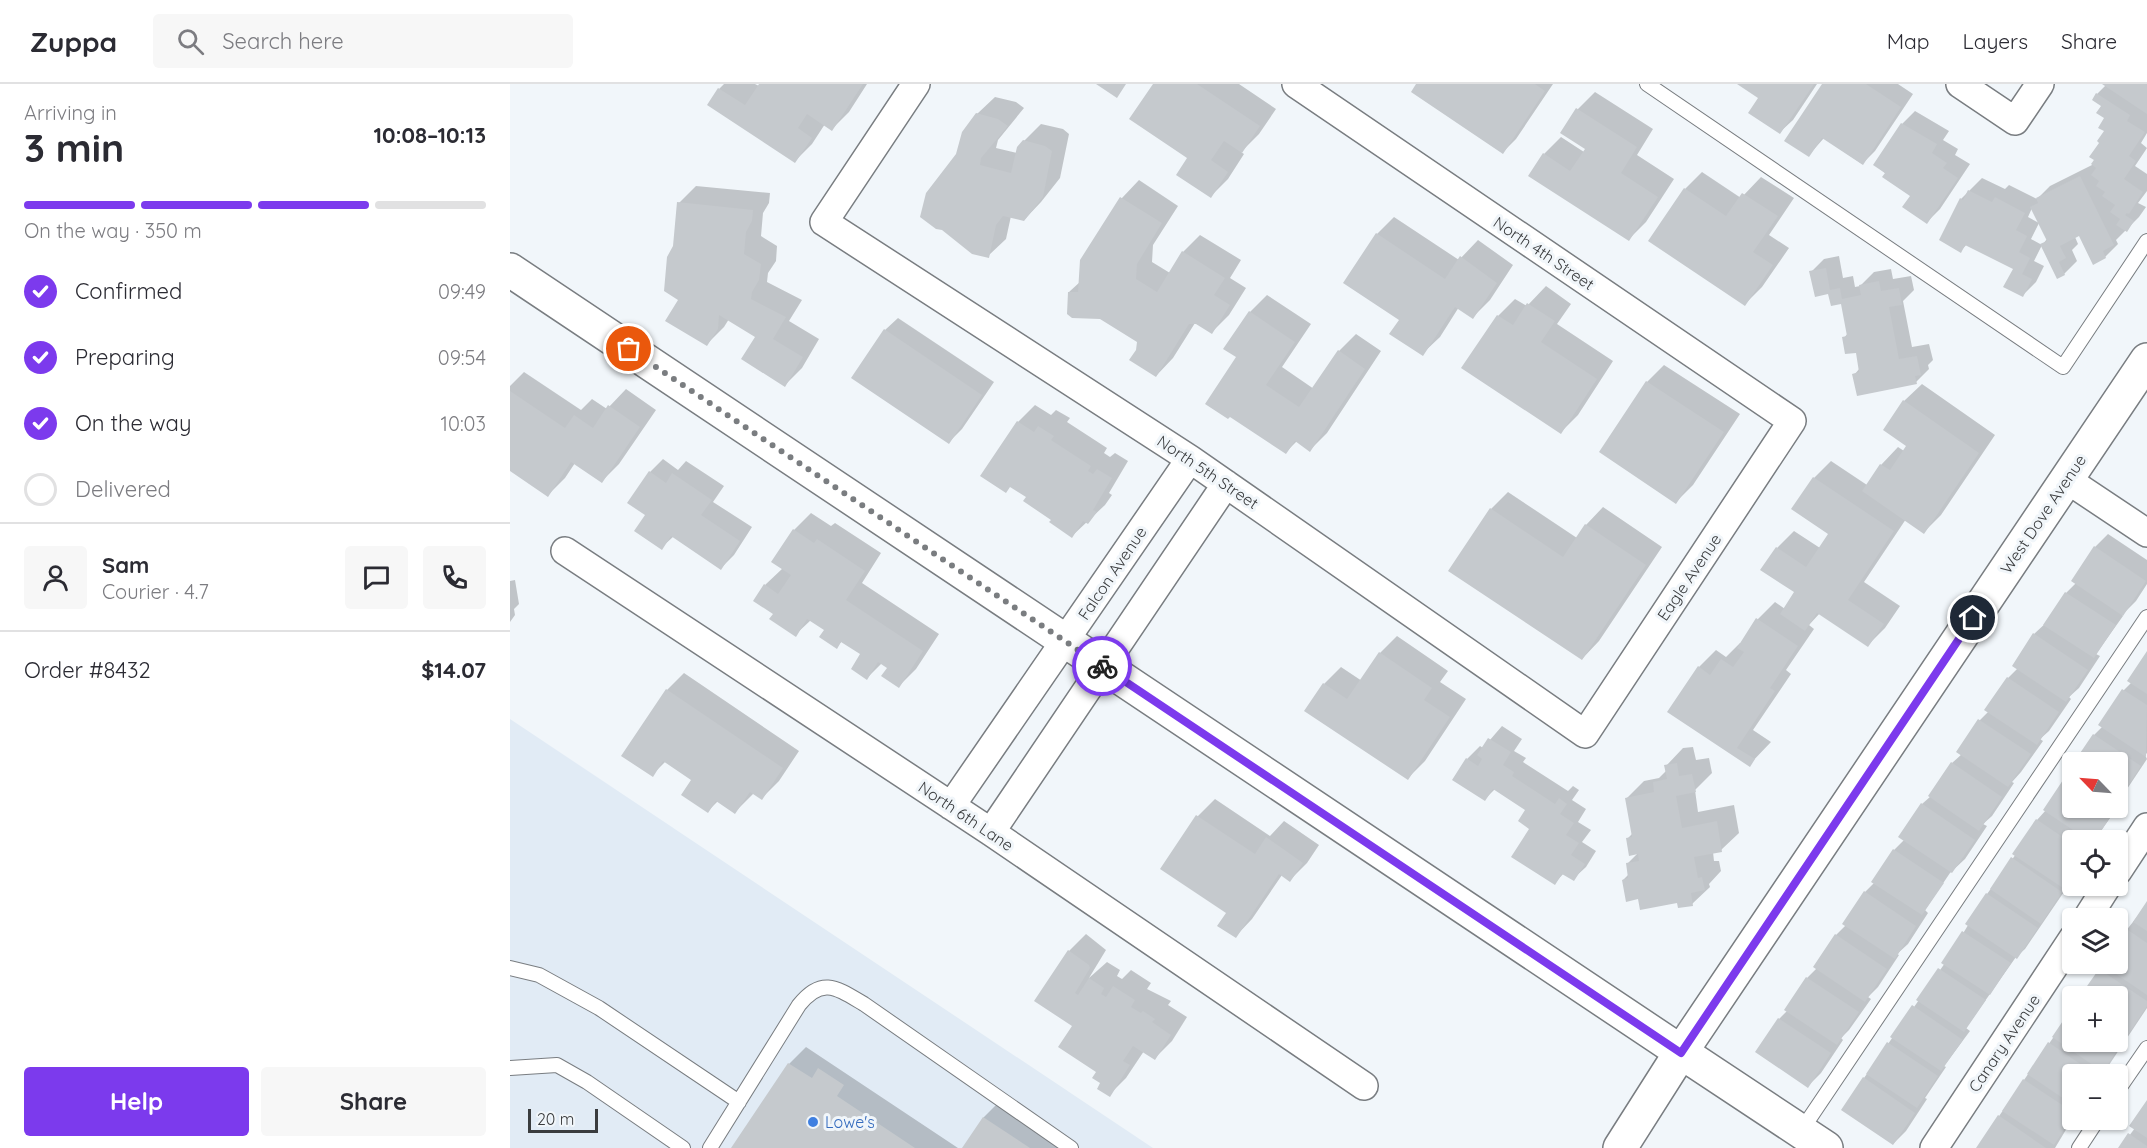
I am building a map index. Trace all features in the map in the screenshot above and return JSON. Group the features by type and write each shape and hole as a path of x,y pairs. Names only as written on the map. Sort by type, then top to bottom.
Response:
{"street":[{"name":"North 5th Street","path":"916,84 824,222 1190,459 1585,734"},
{"name":"North 4th Street","path":"1296,84 1792,421"},
{"path":"1960,84 2015,122 2040,84"},
{"path":"510,270 1814,1140"},
{"name":"West Dove Avenue","path":"1620,1148 1681,1053 2147,360"},
{"name":"Eagle Avenue","path":"1585,734 1792,421"},
{"name":"Falcon Avenue","path":"951,806 1190,459"},
{"path":"2066,480 2147,533"},
{"path":"991,832 1226,484"},
{"name":"North 6th Lane","path":"565,550 991,832 1364,1086"},
{"path":"2128,856 2147,827"},
{"name":"Canary Avenue","path":"1934,1148 2062,955"}],"lane":[{"path":"1647,84 2063,367 2147,241"},
{"path":"1814,1140 2147,617"},
{"path":"510,968 539,975 599,1008 739,1102"},
{"path":"710,1148 799,1005 809,992 826,986 838,989 864,1004 1071,1148"},
{"path":"2128,1076 2147,1048"},
{"path":"510,1068 557,1065 587,1082 683,1148"},
{"path":"2079,1148 2091,1130"}],"shaded area":[{"path":"510,719 1153,1148 510,1148"}],"building":[{"path":"759,84 863,84 832,131 807,114 798,128 812,138 795,163 707,105 718,88 745,105"},
{"path":"1096,84 1126,84 1117,98"},
{"path":"1153,84 1197,84 1260,126 1242,153 1224,141 1211,160 1228,172 1211,198 1176,175 1187,158 1129,119"},
{"path":"1416,84 1535,84 1545,91 1503,154 1411,92"},
{"path":"1737,84 1814,84 1780,134 1748,113 1758,98"},
{"path":"1822,84 1866,84 1901,107 1863,165 1822,138 1809,157 1784,141"},
{"path":"2102,84 2147,84 2147,114"},
{"path":"2096,93 2130,115 2127,121 2145,132 2129,156 2136,161 2124,179 2143,192 2129,214 2125,215 2134,221 2127,232 2116,225 2120,219 2110,212 2115,205 2102,196 2105,192 2096,186 2099,181 2091,175 2096,168 2091,164 2094,160 2089,157 2104,131 2098,128 2104,118 2096,113 2101,106 2092,100"},
{"path":"1576,108 1637,147 1621,173 1658,197 1629,241 1528,176 1543,153 1570,171 1585,149 1560,133"},
{"path":"976,113 998,119 1008,126 981,158 980,165 1011,173 1017,147 1023,140 1045,146 1052,151 1043,197 1024,221 1003,216 996,225 989,258 972,254 942,230 936,229 920,217 926,193 956,154 962,132"},
{"path":"1901,123 1937,144 1932,153 1947,163 1943,168 1958,178 1927,224 1902,207 1910,196 1882,177 1885,173 1873,165"},
{"path":"2080,176 2114,245 2103,251 2106,258 2093,265 2079,236 2060,246 2066,258 2059,262 2065,275 2057,279 2040,244 2047,241 2030,207 2038,203 2036,198"},
{"path":"1684,188 1726,216 1742,193 1778,216 1753,252 1773,265 1745,306 1648,241"},
{"path":"1968,190 1992,202 1995,197 2025,213 2016,230 2027,236 2019,252 2030,258 2022,274 2032,279 2023,297 2003,287 2013,269 1965,245 1961,253 1939,240 1960,198 1963,200"},
{"path":"1120,197 1162,223 1137,264 1136,279 1157,292 1182,251 1225,278 1214,295 1230,305 1212,334 1196,324 1189,324 1156,377 1129,360 1136,350 1137,342 1100,319 1072,318 1067,314 1068,292 1078,292 1080,260"},
{"path":"677,202 753,210 752,221 746,232 744,254 761,264 759,280 751,299 786,317 773,339 803,357 785,387 741,359 755,337 719,315 718,329 707,346 665,321 678,300 664,291 667,257 673,246"},
{"path":"1376,233 1445,279 1460,256 1497,283 1473,319 1455,307 1423,356 1389,334 1399,320 1343,283"},
{"path":"1826,268 1830,290 1840,288 1842,299 1861,295 1859,285 1879,281 1881,291 1899,288 1902,305 1889,307 1899,359 1917,356 1921,375 1915,376 1917,384 1857,396 1852,374 1859,372 1856,353 1845,354 1842,337 1847,336 1841,304 1831,306 1828,294 1815,297 1809,271"},
{"path":"1527,303 1555,321 1541,342 1597,379 1561,434 1461,368 1497,315 1513,325"},
{"path":"1249,311 1295,342 1266,385 1299,407 1338,350 1365,369 1310,452 1295,441 1286,454 1230,417 1228,419 1205,404 1236,357 1223,349"},
{"path":"884,329 982,395 949,444 851,378"},
{"path":"1646,381 1724,432 1676,504 1599,452"},
{"path":"510,391 565,428 574,415 593,428 608,405 640,427 602,483 571,462 548,497 510,471"},
{"path":"1903,400 1979,453 1924,534 1862,491 1880,464 1890,470 1906,446 1883,430"},
{"path":"1017,421 1034,432 1038,426 1054,436 1051,440 1091,466 1088,471 1093,474 1097,469 1112,478 1093,510 1097,512 1088,524 1083,521 1072,538 1023,501 1026,497 1010,487 1006,493 980,476"},
{"path":"649,471 666,483 672,473 712,500 701,515 740,541 721,570 671,536 662,550 634,531 645,515 627,503"},
{"path":"1813,477 1894,531 1848,600 1884,624 1868,647 1817,613 1805,631 1780,614 1794,592 1760,570 1776,547 1806,567 1828,534 1791,509"},
{"path":"1490,508 1563,557 1585,524 1646,565 1582,660 1448,571"},
{"path":"793,529 814,543 817,539 865,571 846,600 923,651 899,688 881,676 887,668 878,662 867,680 851,669 860,654 841,642 837,649 819,637 824,630 807,619 796,637 769,619 773,614 753,601 764,584 778,594 791,575 771,562"},
{"path":"2094,546 2146,581 2123,616 2071,581"},
{"path":"2065,592 2116,625 2094,658 2043,625"},
{"path":"1756,618 1798,646 1770,688 1775,691 1737,748 1755,759 1750,767 1667,712 1698,666 1710,675 1721,659 1733,667 1744,652 1737,648"},
{"path":"2033,633 2088,670 2066,702 2012,666"},
{"path":"2147,651 2147,694 2127,681"},
{"path":"1379,652 1432,688 1424,700 1450,717 1408,780 1304,711 1323,683 1347,699"},
{"path":"2007,677 2059,712 2037,745 1984,710"},
{"path":"666,689 783,768 762,800 750,792 735,814 716,801 708,813 681,795 691,780 663,761 653,777 621,756"},
{"path":"2122,689 2147,705 2146,757 2098,725"},
{"path":"1978,719 2031,754 2008,787 1956,752"},
{"path":"2093,734 2120,752 2081,752"},
{"path":"1488,738 1511,752 1503,765 1514,772 1512,776 1555,804 1559,798 1567,804 1560,814 1574,823 1566,835 1579,843 1571,855 1585,864 1574,881 1562,874 1555,885 1511,857 1529,829 1518,821 1525,810 1493,789 1485,801 1452,780 1466,758 1478,766 1482,759 1477,755"},
{"path":"2128,757 2141,766 2128,786"},
{"path":"1951,762 2002,797 1979,831 1928,796"},
{"path":"1677,763 1679,776 1692,774 1696,792 1676,796 1682,828 1717,821 1722,852 1694,857 1698,878 1702,877 1705,890 1691,893 1693,906 1678,908 1677,903 1640,910 1638,899 1626,902 1622,880 1628,878 1626,863 1639,861 1638,854 1629,856 1626,838 1632,837 1625,798 1654,792 1653,782 1667,779 1664,765"},
{"path":"2062,782 2062,818 2110,818 2102,830 2073,830 2043,810"},
{"path":"1921,803 1975,840 1952,873 1898,837"},
{"path":"1196,815 1255,854 1266,837 1303,863 1290,882 1279,874 1236,938 1217,926 1226,913 1160,869"},
{"path":"2036,819 2062,837 2062,887 2012,854"},
{"path":"1893,849 1944,883 1922,915 1871,882"},
{"path":"2011,857 2062,892 2041,924 1990,889"},
{"path":"1864,891 1916,926 1895,959 1842,924"},
{"path":"1986,893 2038,928 2017,959 1965,924"},
{"path":"2147,901 2147,931 2133,922"},
{"path":"2128,930 2147,943 2147,995 2116,974 2128,974"},
{"path":"1962,931 2011,963 1990,995 1941,963"},
{"path":"1835,934 1887,969 1865,1002 1813,967"},
{"path":"1068,950 1090,968 1075,993 1078,995 1089,978 1104,988 1101,994 1106,997 1113,986 1135,1000 1131,1007 1155,1019 1152,1022 1171,1035 1155,1060 1133,1046 1123,1061 1130,1065 1110,1097 1097,1089 1100,1083 1092,1078 1096,1072 1058,1047 1072,1026 1034,1001"},
{"path":"1938,968 1986,1000 1964,1032 1916,1000"},
{"path":"2095,974 2106,974 2124,986 2087,986"},
{"path":"1806,977 1859,1012 1837,1045 1784,1010"},
{"path":"2128,988 2147,1001 2147,1006 2128,1035"},
{"path":"1912,1005 1963,1040 1941,1071 1890,1037"},
{"path":"1778,1018 1831,1053 1808,1088 1755,1052"},
{"path":"2062,1022 2062,1044 2052,1037"},
{"path":"1887,1042 1938,1076 1917,1108 1866,1074"},
{"path":"2048,1042 2080,1064 2062,1064 2062,1098 2027,1074"},
{"path":"2074,1052 2116,1052 2108,1064 2091,1064"},
{"name":"Lowe's","path":"788,1063 812,1078 818,1068 844,1085 837,1096 915,1148 731,1148"},
{"path":"1863,1077 1915,1113 1893,1145 1841,1110"},
{"path":"2023,1079 2062,1105 2062,1130 2064,1130 2054,1145 2002,1111"},
{"path":"2147,1100 2147,1138 2129,1126"},
{"path":"1998,1115 2046,1148 1976,1148"},
{"path":"983,1117 1030,1148 962,1148"},
{"path":"2128,1133 2147,1146 2147,1148 2118,1148"}],"way so far":[{"path":"629,349 1102,666"}],"place":[{"name":"Lowe's","path":"813,1122"}],"route":[{"path":"1102,666 1681,1053 1973,618"}]}
